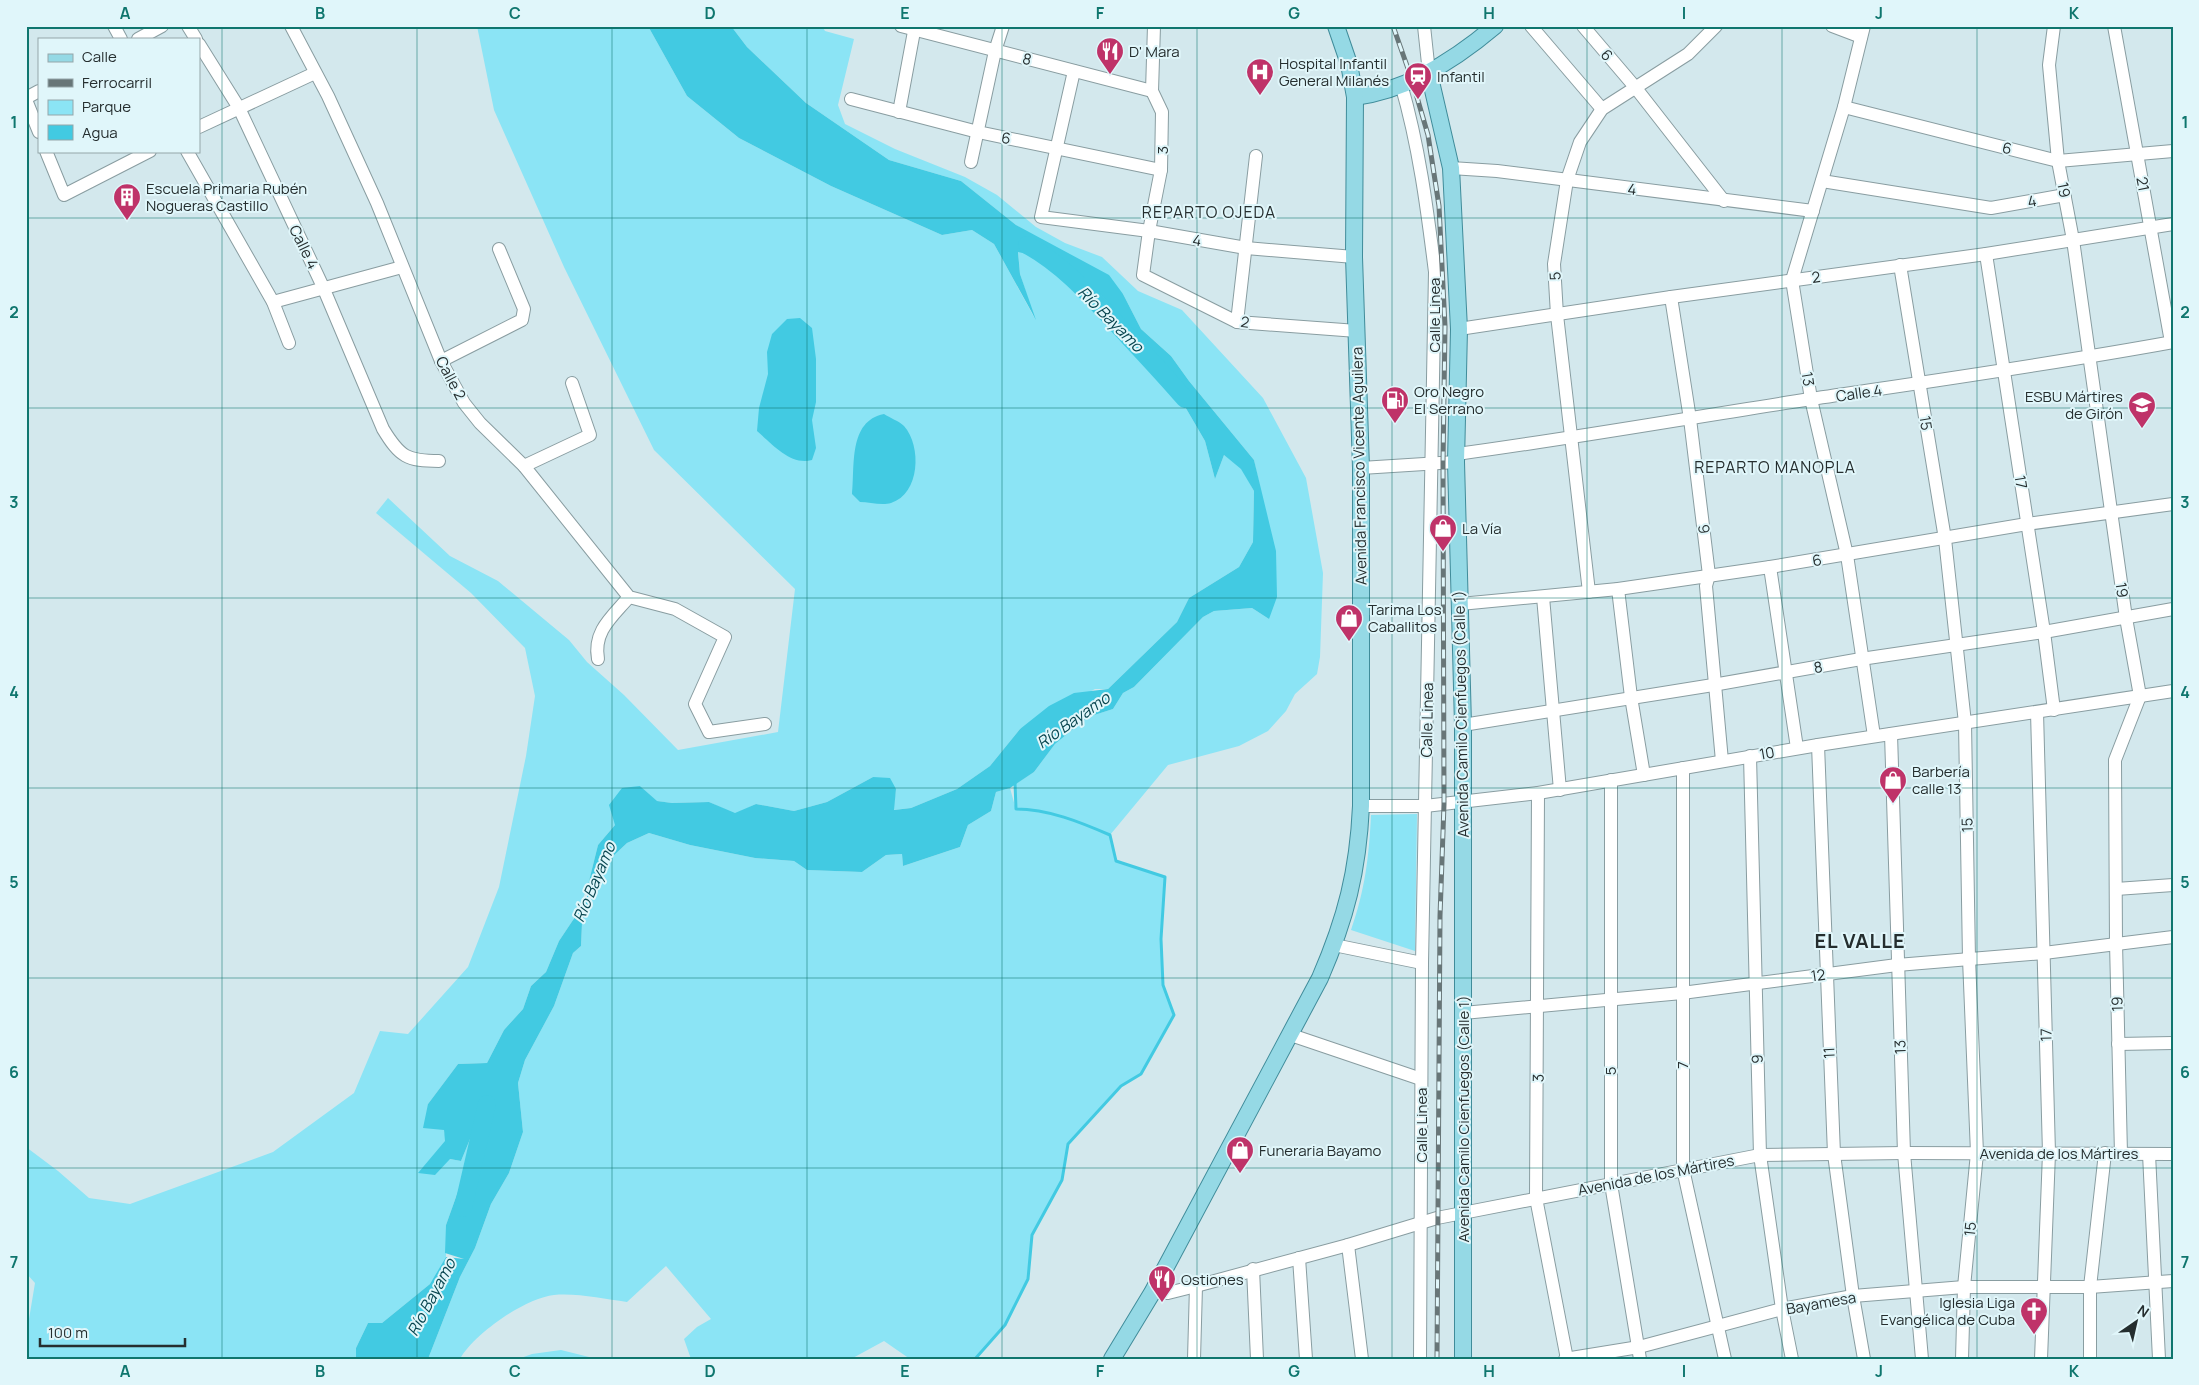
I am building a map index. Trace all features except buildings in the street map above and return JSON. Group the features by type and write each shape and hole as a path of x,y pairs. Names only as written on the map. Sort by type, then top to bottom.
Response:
{"main road":[{"name":"Avenida Francisco Vicente Aguilera","path":"1112,1359 1152,1293 1291,1035 1334,945 1353,884 1359,850 1361,806 1361,468 1354,258 1355,98 1349,64 1336,26"},
{"path":"1355,98 1397,86 1428,73 1494,26"},
{"path":"1349,64 1364,86 1372,90 1397,86"},
{"name":"Avenida Camilo Cienfuegos (Calle 1)","path":"1428,73 1451,168 1459,329 1457,458 1463,725 1463,1359"}],"street":[{"path":"114,26 120,38"},
{"path":"140,38 162,26"},
{"path":"188,26 195,38"},
{"name":"Calle 2","path":"291,26 328,96 377,203 441,361 464,404 524,466 629,597"},
{"path":"971,162 995,51 1003,26"},
{"name":"3","path":"1143,275 1149,231 1161,170 1162,112 1152,91 1154,26"},
{"path":"1424,26 1428,73"},
{"path":"1531,26 1602,109"},
{"name":"6","path":"1583,26 1635,87 1724,201"},
{"name":"5","path":"1589,592 1557,315 1554,264 1567,180 1580,142 1602,109 1688,54 1716,26"},
{"path":"1832,26 1863,31"},
{"name":"19","path":"2054,26 2049,65 2058,161 2073,240 2126,618 2140,696 2115,760 2116,943 2121,1154"},
{"name":"21","path":"2114,26 2172,342"},
{"path":"899,112 910,27"},
{"name":"8","path":"910,27 1152,91"},
{"name":"13","path":"1863,31 1844,107 1792,280 1811,400 1847,555 1874,736"},
{"name":"Calle 4","path":"200,46 240,108 323,287 384,429 395,448 404,456 415,461 439,461"},
{"path":"1056,148 1074,70"},
{"path":"200,127 315,73"},
{"name":"Calle Linea","path":"1397,86 1414,130 1424,180 1435,272 1422,963 1420,1359"},
{"path":"38,92 26,99 38,129"},
{"name":"6","path":"851,99 978,132 1161,170"},
{"name":"6","path":"1844,107 2058,161 2173,151"},
{"name":"4","path":"1056,148 1041,217 1149,231 1246,248 1354,258"},
{"path":"46,152 64,195 148,152"},
{"path":"188,152 273,302 289,343"},
{"path":"1237,322 1256,156"},
{"name":"4","path":"1451,168 1497,171 1724,201 1813,210"},
{"name":"4","path":"1822,181 1991,208 2065,195"},
{"name":"2","path":"1459,329 1671,297 1986,254 2173,224"},
{"path":"441,361 522,320 524,309 499,250"},
{"name":"17","path":"1986,254 2044,632 2054,710"},
{"name":"15","path":"1900,265 1945,539 1965,723 1969,959 1978,1153 1964,1286 1962,1359"},
{"path":"273,302 402,267"},
{"name":"2","path":"1143,275 1237,322 1357,331"},
{"name":"9","path":"1671,297 1690,419 1709,574 1706,586 1713,685 1722,761"},
{"name":"Calle 4","path":"1361,468 1432,464 1457,458 1690,419 2090,358 2172,342"},
{"path":"524,466 590,435 572,383"},
{"name":"6","path":"1460,604 1618,589 1847,555 2027,524 2173,504"},
{"path":"1770,567 1797,748"},
{"path":"1618,589 1631,698 1644,775"},
{"path":"598,659 595,645 598,634 629,597 675,609 725,637 695,704 709,732 765,724"},
{"path":"1543,597 1560,790"},
{"name":"8","path":"1463,725 1786,673 1861,659 2044,632 2173,609"},
{"name":"10","path":"1361,806 1425,806 1463,803 1560,790 1818,744 2173,692"},
{"name":"17","path":"2037,712 2049,1153 2041,1359"},
{"name":"13","path":"1891,734 1904,1153 1922,1359"},
{"name":"11","path":"1818,744 1834,1154 1853,1296 1864,1359"},
{"name":"9","path":"1750,756 1760,1155 1782,1310 1792,1359"},
{"name":"7","path":"1684,768 1683,1168 1725,1359"},
{"name":"5","path":"1611,780 1611,1184 1640,1353"},
{"name":"3","path":"1538,793 1539,1006 1536,1198 1567,1359"},
{"path":"2116,889 2173,885"},
{"name":"12","path":"1463,1013 1682,993 1897,965 2044,953 2173,937"},
{"path":"1334,945 1422,963"},
{"path":"1291,1035 1421,1079"},
{"path":"2118,1044 2173,1043"},
{"name":"Avenida de los Mártires","path":"1152,1293 1168,1293 1196,1286 1253,1269 1348,1245 1421,1222 1683,1168 1760,1155 1904,1153 2173,1154"},
{"path":"2090,1359 2090,1287 2105,1153"},
{"path":"2149,1154 2159,1359"},
{"path":"1348,1245 1362,1359"},
{"path":"1298,1258 1306,1359"},
{"path":"1253,1269 1257,1359"},
{"name":"Bayamesa","path":"1567,1359 1640,1353 1718,1326 1782,1310 1853,1296 1964,1286 2090,1287 2173,1281"},
{"path":"1194,1359 1196,1286"}],"green space":[{"path":"477,26 648,26 687,96 739,138 831,186 942,235 972,230 994,244 1034,317 1020,274 1018,251 1056,260 1101,295 1155,355 1205,441 1215,479 1224,455 1242,469 1254,491 1253,542 1239,567 1189,598 1177,622 1108,689 1095,689 1020,729 990,766 957,789 911,808 893,810 896,789 873,777 827,802 794,811 756,804 735,814 709,802 672,803 656,801 640,786 615,825 598,845 587,889 573,920 559,941 546,972 531,986 523,1009 504,1030 487,1063 458,1064 428,1104 444,1130 450,1159 461,1161 475,1127 482,1126 469,1186 461,1183 446,1225 446,1257 438,1273 430,1284 382,1323 368,1323 356,1348 356,1359 26,1359 26,1337 35,1283 26,1273 26,1147 89,1198 130,1204 273,1152 354,1093 380,1031 408,1034 468,967 499,887 526,756 535,696 525,648 471,593 376,513 388,498 450,556 498,581 569,640 587,662 624,695 678,750 778,732 795,589 654,450 564,267 494,110"},
{"path":"731,26 822,26 825,31 854,39 838,105 845,124 895,149 965,177 997,195 1036,227 1065,243 1102,257 1138,291 1182,310 1263,398 1306,478 1323,573 1320,657 1317,674 1295,694 1286,711 1268,731 1239,746 1168,765 1110,835 1116,861 1165,877 1161,939 1163,985 1174,1015 1141,1074 1121,1086 1068,1144 1062,1180 1032,1235 1028,1279 1005,1325 975,1359 910,1359 884,1341 851,1359 691,1359 684,1339 697,1327 711,1319 666,1266 627,1302 572,1295 554,1295 542,1298 515,1310 501,1319 477,1339 460,1359 428,1359 460,1277 475,1248 491,1204 509,1173 523,1132 518,1083 525,1060 554,1006 573,953 581,946 582,923 610,859 627,843 649,833 690,845 755,858 794,861 807,870 862,872 886,855 902,854 903,866 960,847 968,825 991,811 996,792 1010,788 1015,806 1014,785 1034,772 1055,744 1088,717 1113,709 1123,693 1134,687 1203,617 1214,611 1252,608 1269,619 1264,506 1254,460 1189,381 1171,356 1141,329 1123,294 1016,225 961,181 889,160 806,103 747,47"},
{"path":"1417,814 1415,951 1351,930 1366,873 1371,815"},
{"path":"561,1350 597,1359 518,1359 532,1354"}],"water":[{"path":"648,26 731,26 747,47 806,103 889,160 961,181 1016,225 1109,275 1123,294 1141,329 1171,356 1189,381 1254,460 1276,551 1277,597 1269,619 1252,608 1214,611 1203,617 1134,687 1123,693 1113,709 1088,717 1055,744 1034,772 1010,788 996,792 991,811 968,825 960,847 903,866 902,854 886,855 862,872 807,870 794,861 755,858 690,845 649,833 627,843 610,859 587,899 587,889 598,845 615,825 609,805 622,788 640,786 657,801 672,803 709,802 735,813 756,804 794,811 827,802 873,777 890,778 896,789 894,810 911,808 957,789 990,766 1020,729 1049,706 1074,693 1108,689 1177,622 1189,598 1239,567 1253,542 1254,491 1241,469 1224,455 1215,479 1205,441 1155,355 1101,295 1056,260 1018,252 1020,274 1036,320 994,244 972,230 942,235 831,186 739,138 687,96"},
{"path":"800,318 812,328 816,359 816,402 812,420 816,448 812,460 804,461 782,453 757,431 759,408 768,374 767,352 772,334 787,319"},
{"path":"884,414 902,424 910,435 914,445 915,457 913,480 901,498 891,503 860,502 852,494 854,459 859,435 872,418"},
{"path":"587,899 588,906 582,923 581,946 573,953 554,1006 525,1060 518,1083 523,1132 509,1173 491,1204 475,1248 460,1277 428,1359 356,1359 356,1348 368,1323 382,1323 430,1284 446,1257 464,1259 445,1253 446,1225 461,1183 470,1185 482,1127 475,1127 461,1161 450,1159 435,1175 418,1173 445,1141 444,1130 423,1128 428,1104 458,1064 487,1063 504,1030 523,1009 531,986 546,972 559,941"}],"waterway":[{"name":"Río Bayamo","path":"1027,245 1051,260 1082,288 1185,399"},
{"path":"975,1359 1005,1325 1028,1279 1032,1235 1062,1180 1068,1144 1121,1086 1141,1074 1174,1015 1163,985 1161,939 1165,877 1116,861 1110,835 1076,821 1052,814 1016,809 1015,783"},
{"name":"Río Bayamo","path":"463,1208 487,1104"}],"railway":[{"path":"1393,26 1412,80 1428,135 1439,206 1445,326 1443,463 1444,804 1440,916 1437,1359"}],"place":[{"name":"D' Mara","path":"1110,75"},
{"name":"Hospital Infantil General Milanés","path":"1260,96"},
{"name":"Infantil","path":"1418,100"},
{"name":"Escuela Primaria Rubén Nogueras Castillo","path":"127,221"},
{"name":"Oro Negro El Serrano","path":"1395,424"},
{"name":"ESBU Mártires de Girón","path":"2142,429"},
{"name":"La Vía","path":"1443,552"},
{"name":"Tarima Los Caballitos","path":"1349,642"},
{"name":"Barbería calle 13","path":"1893,804"},
{"name":"Funeraria Bayamo","path":"1240,1174"},
{"name":"Ostiones","path":"1162,1303"},
{"name":"Iglesia Liga Evangélica de Cuba","path":"2034,1335"}],"district":[{"name":"REPARTO OJEDA","path":"1209,212"},
{"name":"REPARTO MANOPLA","path":"1775,467"},
{"name":"EL VALLE","path":"1860,940"}]}
